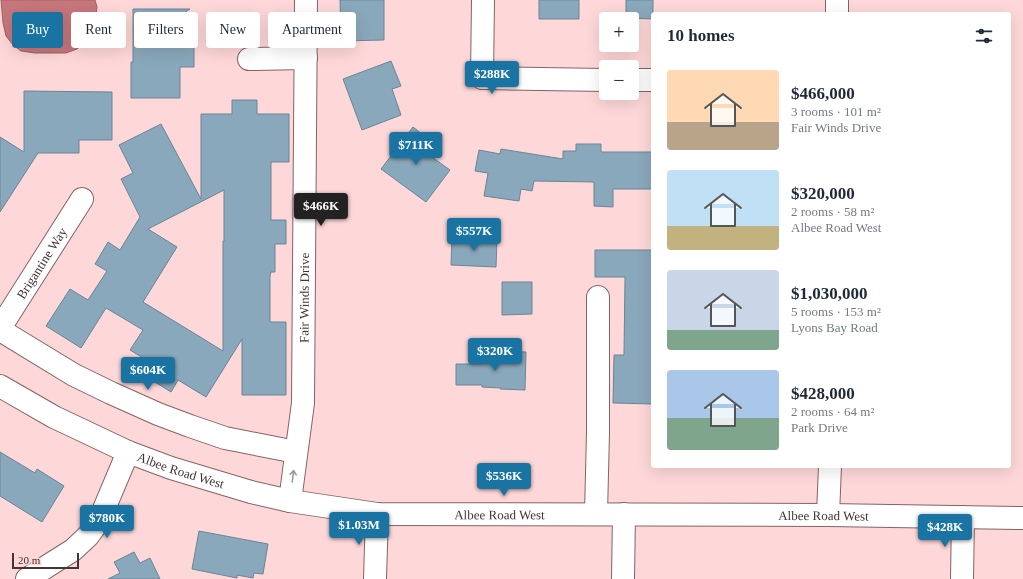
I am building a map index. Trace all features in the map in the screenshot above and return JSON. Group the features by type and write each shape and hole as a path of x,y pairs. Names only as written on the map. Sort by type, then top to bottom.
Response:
{"street":[{"name":"Fair Winds Drive","path":"290,501 303,403 306,0"},
{"path":"483,0 482,78 599,80"},
{"path":"837,0 837,12"},
{"path":"249,59 306,58"},
{"path":"639,80 651,80"},
{"name":"Brigantine Way","path":"0,329 82,199"},
{"path":"596,514 598,432 598,297"},
{"path":"0,329 74,375 158,414 225,438 296,452"},
{"name":"Albee Road West","path":"0,386 54,417 128,452 171,468 251,492 290,501 377,514 828,515 1023,518"},
{"path":"27,579 73,550 88,536 99,521 128,452"},
{"path":"828,515 830,468"},
{"path":"375,579 377,514"},
{"path":"623,579 624,514"},
{"path":"962,579 963,517"}],"shaded area":[{"path":"1,0 95,0 97,7 96,12 71,12 71,48 78,48 66,53 35,53 21,51 17,48 63,48 63,12 12,12 12,44 6,36"}],"building":[{"path":"340,0 384,0 384,40 356,41 356,12 340,12"},
{"path":"539,0 579,0 579,19 539,19"},
{"path":"626,0 653,0 653,12 651,12 651,19 639,18 639,12 626,12"},
{"path":"133,9 190,9 185,12 134,12 134,48 194,48 194,67 180,67 180,98 131,98 131,62 133,62"},
{"path":"391,61 401,86 392,89 401,115 362,130 343,79"},
{"path":"24,91 112,92 112,140 79,140 79,153 38,153 0,212 0,137 24,152"},
{"path":"232,100 257,100 257,114 289,114 289,162 271,162 271,220 286,220 286,244 275,244 275,272 271,272 270,276 270,322 286,322 286,395 242,395 242,339 206,397 178,380 171,392 150,379 155,371 143,363 145,359 130,350 143,330 106,308 81,348 46,326 70,289 88,300 107,271 95,264 108,242 120,250 140,217 121,179 133,173 119,145 161,124 201,199 201,114 232,114","holes":["224,190 223,241 223,351 143,302 177,247 148,229"]},
{"path":"413,127 436,145 429,155 450,170 426,202 381,169"},
{"path":"576,144 601,144 601,152 651,152 651,189 613,189 613,207 594,206 594,182 534,181 532,191 521,189 519,201 484,196 488,173 475,171 479,150 500,154 501,149 563,159 563,151 576,151"},
{"path":"452,238 497,240 496,267 451,265"},
{"path":"595,250 651,250 651,404 613,403 614,355 624,355 625,277 595,277"},
{"path":"502,282 532,282 532,314 502,315"},
{"path":"501,351 526,352 525,390 482,387 482,385 456,385 456,364 482,364 482,354 501,354"},
{"path":"0,452 35,473 37,469 64,486 42,522 0,496"},
{"path":"199,531 268,544 263,574 254,573 253,578 237,575 237,578 192,569"},
{"path":"134,552 140,563 150,558 160,579 108,579 120,573 114,562"}]}
